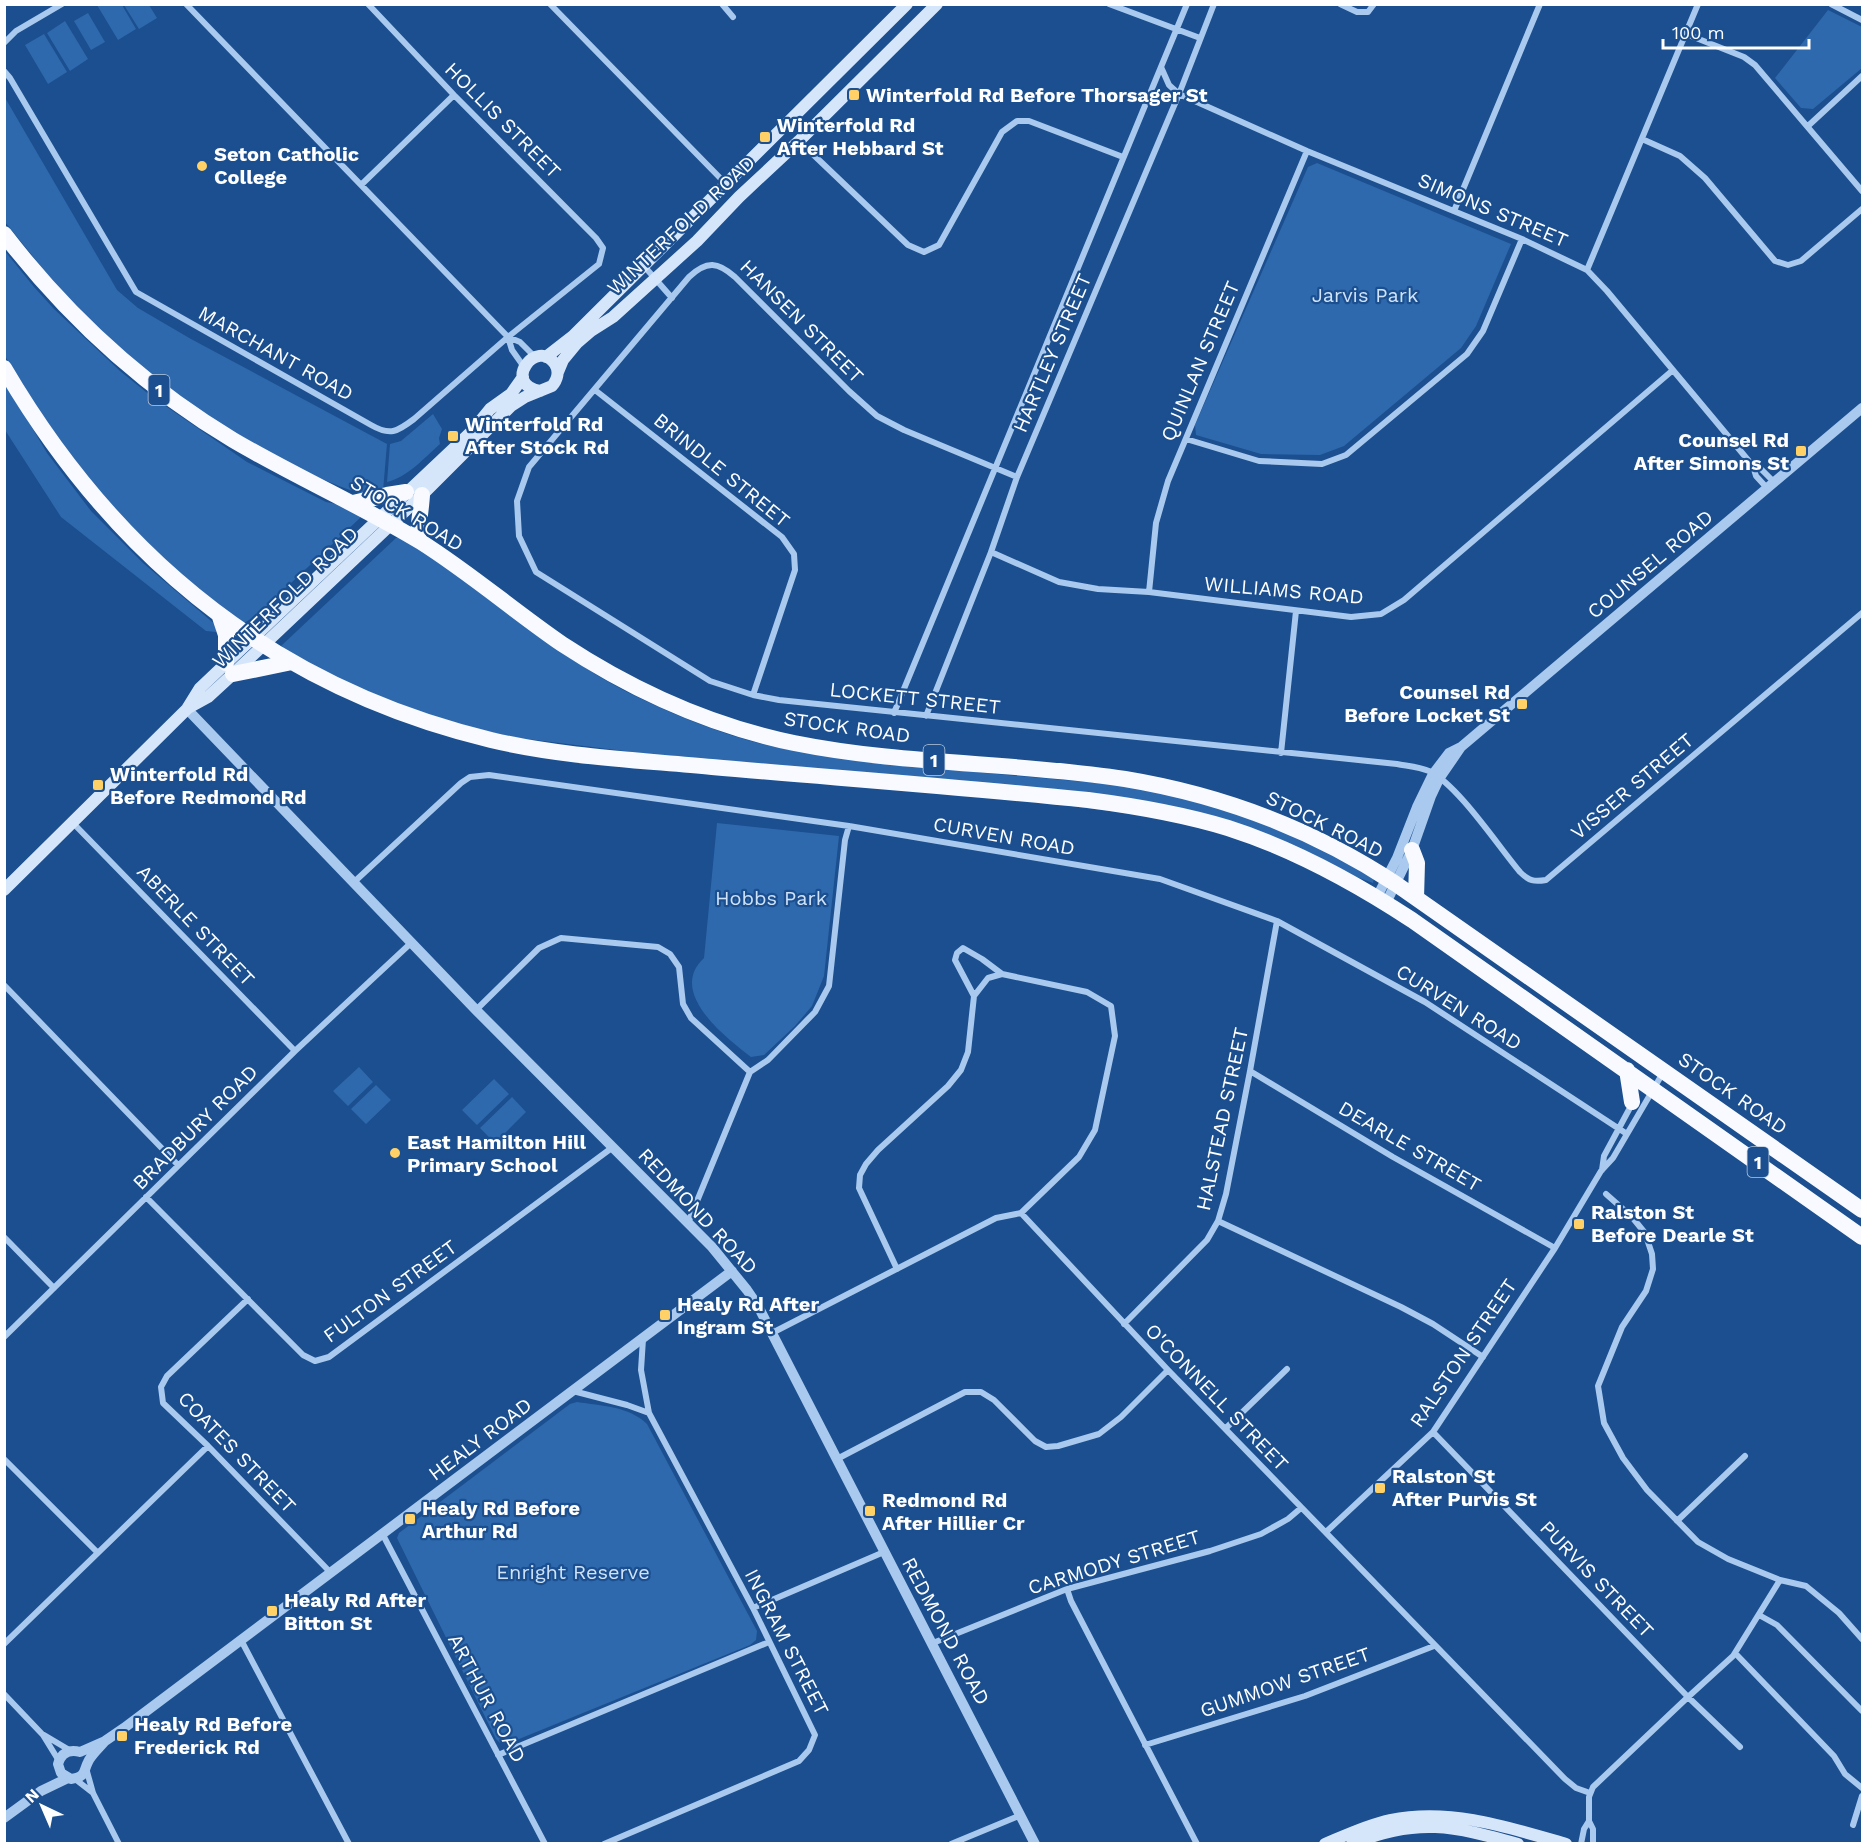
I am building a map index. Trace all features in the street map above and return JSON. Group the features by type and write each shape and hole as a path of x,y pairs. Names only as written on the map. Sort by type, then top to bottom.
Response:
{"highway":[{"name":"STOCK ROAD","path":"4,234 79,321 176,403 235,441 353,503 417,540 562,643 653,695 721,722 792,742 829,749 1120,778 1235,805 1269,818 1326,844 1392,881 1863,1210"},
{"name":"STOCK ROAD","path":"4,368 58,451 98,502 162,568 219,614 258,641 326,681 393,710 460,732 525,746 608,758 1066,797 1161,812 1256,838 1318,865 1381,900 1627,1070 1641,1092 1863,1237"},
{"path":"353,503 387,495 414,494 417,540"},
{"path":"219,614 226,635 230,668 292,662"},
{"path":"1412,850 1417,863 1416,898"},
{"path":"1627,1070 1641,1092"}],"main road":[{"name":"WINTERFOLD ROAD","path":"541,357 573,336 908,4"},
{"name":"WINTERFOLD ROAD","path":"558,372 563,360 577,343 613,317 697,241 937,4"},
{"path":"541,357 554,363 558,372 552,386 540,391 531,388 524,372 527,362 541,357"},
{"name":"WINTERFOLD ROAD","path":"414,494 490,410 511,394 524,372"},
{"name":"WINTERFOLD ROAD","path":"4,890 187,709 200,688 230,668 511,406 540,391"},
{"path":"1325,1844 1374,1825 1418,1817 1447,1816 1466,1818 1518,1839"},
{"path":"1352,1844 1387,1832 1411,1827 1448,1827 1518,1839 1566,1844"}],"street":[{"path":"4,43 16,31 62,4"},
{"path":"186,4 508,338 524,372"},
{"name":"HOLLIS STREET","path":"368,4 454,95 596,238 603,248 599,264"},
{"path":"550,4 726,184"},
{"path":"722,4 733,17"},
{"path":"1109,4 1200,38"},
{"name":"HARTLEY STREET","path":"894,713 1187,4"},
{"name":"HARTLEY STREET","path":"926,716 991,552 1017,477 1179,94 1214,4"},
{"path":"1340,4 1357,12 1368,12 1374,4"},
{"path":"1454,211 1540,4"},
{"path":"1587,270 1698,4"},
{"path":"1831,4 1863,20"},
{"path":"1686,34 1744,57 1755,65 1863,191"},
{"path":"1161,67 1169,85 1179,94"},
{"name":"MARCHANT ROAD","path":"4,71 136,292 370,425 390,432 402,428 599,264"},
{"path":"1808,126 1863,76"},
{"name":"SIMONS STREET","path":"1179,94 1307,151 1522,239 1587,270 1753,466 1762,470 1771,485"},
{"path":"361,185 454,95"},
{"path":"799,141 908,245 924,252 939,245 1002,132 1017,121 1029,120 1123,157"},
{"path":"1642,139 1680,156 1705,178 1775,261 1788,265 1801,261 1863,209"},
{"name":"QUINLAN STREET","path":"1149,592 1156,524 1168,481 1307,151"},
{"path":"1186,439 1259,460 1322,464 1346,455 1467,354 1483,331 1522,239"},
{"name":"HANSEN STREET","path":"529,467 689,277 702,267 715,265 722,267 735,277 868,409 892,424 1017,477"},
{"path":"643,266 672,298"},
{"path":"508,338 520,342 541,357"},
{"name":"WILLIAMS ROAD","path":"991,552 1059,582 1098,589 1149,592 1351,617 1381,614 1404,600 1673,370"},
{"name":"BRINDLE STREET","path":"595,390 782,537 794,554 795,570 753,695"},
{"name":"COUNSEL ROAD","path":"1392,881 1417,807 1436,777 1461,747 1863,408"},
{"name":"LOCKETT STREET","path":"529,467 517,501 519,536 536,572 710,681 753,695 779,700 1397,764 1421,769 1436,777"},
{"path":"1281,753 1296,611"},
{"name":"VISSER STREET","path":"1436,777 1459,796 1528,880 1535,882 1546,880 1863,613"},
{"name":"REDMOND ROAD","path":"187,709 476,1010 712,1247 747,1290 933,1643 1035,1844"},
{"name":"CURVEN ROAD","path":"354,883 470,777 489,775 849,826 1160,879 1277,921 1425,1002 1627,1134"},
{"name":"COUNSEL ROAD","path":"1381,900 1412,850 1436,777"},
{"name":"ABERLE STREET","path":"73,823 296,1051"},
{"path":"688,1223 750,1072 768,1060 815,1012 828,986 845,840 849,826"},
{"name":"HALSTEAD STREET","path":"1124,1324 1207,1240 1218,1221 1226,1194 1251,1071 1277,921"},
{"path":"476,1010 539,948 561,938 658,947 670,954 679,967 683,1004 691,1018 750,1072"},
{"name":"BRADBURY ROAD","path":"4,1337 178,1165 411,943"},
{"path":"772,1334 996,1218 1021,1213 1079,1157 1095,1130 1115,1036 1111,1006 1087,992 1002,974 963,948 957,953 955,960 974,996"},
{"path":"897,1269 859,1188 860,1174 878,1150 948,1086 961,1070 968,1052 974,996 988,978 1002,974"},
{"path":"4,985 178,1165"},
{"name":"RALSTON STREET","path":"1601,1171 1604,1156 1617,1128 1660,1068"},
{"name":"RALSTON STREET","path":"1326,1532 1433,1432 1555,1248 1601,1171 1613,1158 1627,1134 1641,1092 1660,1068"},
{"name":"DEARLE STREET","path":"1251,1071 1393,1157 1555,1248"},
{"name":"FULTON STREET","path":"146,1197 303,1355 315,1361 329,1357 614,1147"},
{"path":"1606,1194 1632,1217 1645,1233 1652,1254 1653,1269 1646,1291 1622,1327 1598,1386 1604,1423 1623,1458 1637,1478 1698,1542 1728,1559 1780,1580 1806,1586 1839,1613 1863,1639"},
{"name":"O'CONNELL STREET","path":"1021,1213 1168,1370 1570,1785 1590,1794"},
{"path":"1218,1221 1401,1307 1433,1324 1483,1358"},
{"path":"4,1237 54,1288"},
{"name":"HEALY ROAD","path":"4,1818 41,1791 82,1775 105,1742 732,1271"},
{"name":"COATES STREET","path":"248,1299 167,1376 161,1387 163,1403 208,1446 331,1574"},
{"name":"INGRAM STREET","path":"604,1844 799,1761 809,1750 815,1735 753,1608 649,1413 641,1370 643,1339"},
{"path":"1226,1428 1287,1369"},
{"path":"837,1459 965,1392 981,1392 994,1400 1035,1441 1046,1447 1058,1446 1099,1434 1110,1427 1168,1370"},
{"path":"573,1391 649,1413"},
{"name":"PURVIS STREET","path":"1433,1432 1740,1747"},
{"path":"4,1644 208,1446"},
{"path":"1677,1521 1745,1456"},
{"path":"4,1459 99,1553"},
{"name":"CARMODY STREET","path":"933,1643 1067,1589 1210,1551 1261,1534 1288,1519 1301,1508"},
{"name":"ARTHUR ROAD","path":"383,1535 545,1844"},
{"path":"753,1608 884,1552"},
{"path":"1593,1844 1593,1829 1589,1821 1590,1794 1603,1777 1735,1653 1780,1580"},
{"path":"1067,1589 1071,1601 1197,1844"},
{"path":"1759,1615 1777,1625 1863,1711"},
{"path":"241,1640 349,1844"},
{"path":"498,1755 769,1641"},
{"name":"GUMMOW STREET","path":"1145,1745 1305,1696 1434,1646"},
{"path":"1735,1653 1834,1756 1845,1774 1863,1788"},
{"path":"4,1694 43,1735 59,1764 61,1773 93,1793"},
{"path":"43,1735 84,1756 93,1793 119,1844"},
{"name":"HEALY ROAD","path":"41,1791 59,1764 62,1754 105,1742"},
{"path":"1853,1825 1863,1796"},
{"path":"951,1844 1021,1815"},
{"path":"1581,1844 1584,1829 1589,1821"}],"green space":[{"path":"97,5 122,5 136,29 118,40"},
{"path":"124,5 149,5 157,18 139,29"},
{"path":"1828,10 1862,27 1862,68 1813,109 1801,108 1775,78"},
{"path":"88,13 105,42 91,50 74,21"},
{"path":"65,21 88,59 70,71 47,33"},
{"path":"44,34 67,72 48,84 25,45"},
{"path":"4,96 117,290 138,308 191,339 387,444 383,491 361,494 339,486 310,474 222,426 172,392 118,348 66,297 5,222"},
{"name":"Jarvis Park","path":"1317,163 1511,244 1476,326 1461,348 1344,446 1320,455 1261,454 1196,435 1195,425 1308,167"},
{"path":"4,250 54,309 120,371 151,396 247,462 326,502 342,505 360,515 360,518 256,616 244,623 204,596 109,506 28,396 5,356"},
{"path":"4,380 47,453 91,511 143,563 217,626 216,632 206,631 61,517 5,430"},
{"path":"433,414 442,429 440,444 409,471 387,482 390,444 401,441"},
{"path":"400,537 541,638 599,676 629,693 717,731 760,743 814,753 920,767 1117,785 1185,799 1250,818 1293,835 1374,878 1373,883 1248,828 519,738 481,730 420,712 341,681 282,648 281,646 396,538"},
{"name":"Hobbs Park","path":"717,823 839,836 824,976 812,1006 795,1026 764,1055 751,1057 727,1038 704,1013 696,999 692,985 694,971 704,958"},
{"path":"359,1067 373,1082 348,1106 333,1091"},
{"path":"494,1079 509,1094 477,1125 462,1110"},
{"path":"376,1085 391,1100 366,1124 351,1109"},
{"path":"512,1097 526,1112 495,1143 480,1128"},
{"name":"Enright Reserve","path":"577,1402 623,1410 647,1424 757,1631 756,1640 750,1645 507,1744 500,1743 397,1538 399,1533 570,1404"}],"place":[{"name":"Winterfold Rd Before Thorsager St","path":"854,95"},
{"name":"Winterfold Rd After Hebbard St","path":"765,137"},
{"name":"Seton Catholic College","path":"202,166"},
{"name":"Winterfold Rd After Stock Rd","path":"453,436"},
{"name":"Counsel Rd After Simons St","path":"1801,451"},
{"name":"Counsel Rd Before Locket St","path":"1522,704"},
{"name":"Winterfold Rd Before Redmond Rd","path":"98,785"},
{"name":"East Hamilton Hill Primary School","path":"395,1153"},
{"name":"Ralston St Before Dearle St","path":"1579,1224"},
{"name":"Healy Rd After Ingram St","path":"665,1315"},
{"name":"Ralston St After Purvis St","path":"1380,1488"},
{"name":"Redmond Rd After Hillier Cr","path":"870,1511"},
{"name":"Healy Rd Before Arthur Rd","path":"410,1519"},
{"name":"Healy Rd After Bitton St","path":"272,1611"},
{"name":"Healy Rd Before Frederick Rd","path":"122,1736"}]}
